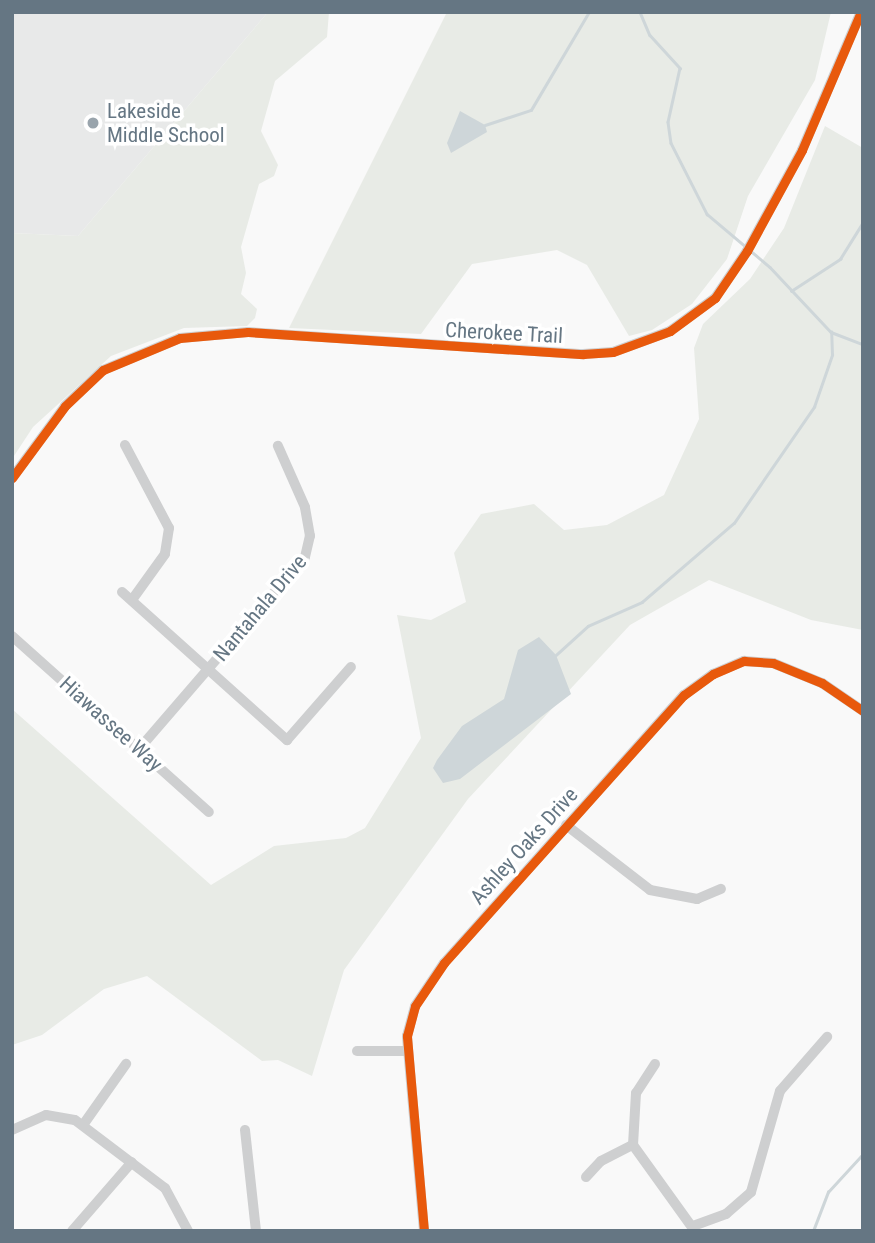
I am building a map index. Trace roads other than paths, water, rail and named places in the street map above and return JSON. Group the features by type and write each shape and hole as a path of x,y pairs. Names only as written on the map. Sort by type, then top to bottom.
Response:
{"street":[{"name":"Cherokee Trail","path":"12,478 89,383 152,345 248,332 613,352 688,319 730,278 760,229 861,12"},
{"path":"125,445 169,528 165,554 132,600"},
{"name":"Nantahala Drive","path":"139,749 309,547 305,507 278,446"},
{"path":"122,592 287,740 351,667"},
{"name":"Hiawassee Way","path":"12,636 209,812"},
{"name":"Ashley Oaks Drive","path":"424,1231 406,1051 422,993 566,825 684,695 726,667 754,660 787,667 863,711"},
{"path":"566,825 650,890 697,900 721,889"},
{"path":"655,1064 636,1093 633,1145 694,1228 726,1214 751,1192 780,1091 827,1037"},
{"path":"357,1051 406,1051"},
{"path":"83,1125 126,1064"},
{"path":"12,1130 46,1115 83,1125 170,1194 188,1231"},
{"path":"245,1130 256,1231"},
{"path":"586,1177 601,1161 633,1145"},
{"path":"72,1231 132,1162"}],"waterway":[{"path":"485,125 531,110 589,12"},
{"path":"640,12 650,35 680,68 668,122 671,143 707,214 770,267 831,332 863,344"},
{"path":"791,291 840,259 863,222"},
{"path":"556,655 588,626 642,602 734,523 814,407 832,355 831,332"},
{"path":"813,1231 828,1192 863,1154"}],"place":[{"name":"Lakeside Middle School","path":"93,123"}]}
